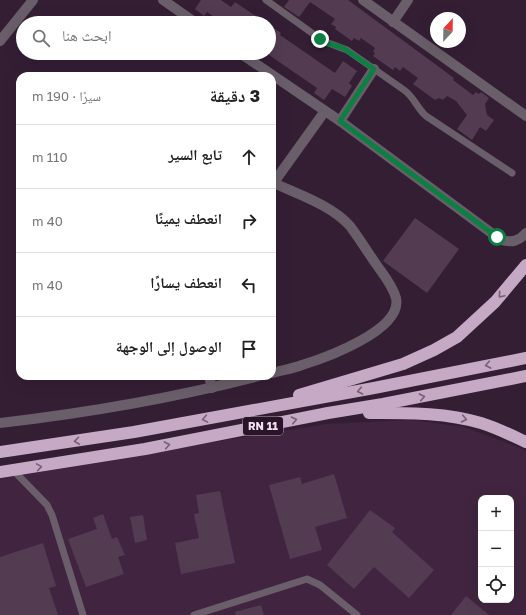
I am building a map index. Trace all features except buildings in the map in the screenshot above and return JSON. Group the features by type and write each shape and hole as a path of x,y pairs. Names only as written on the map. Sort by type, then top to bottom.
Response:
{"highway":[{"path":"232,414 403,364 434,350 457,337 495,302 526,265"},
{"name":"RN 11","path":"0,452 134,432 374,388 526,358"},
{"name":"RN 11","path":"0,472 14,471 145,449 526,376"},
{"path":"328,413 401,412 434,414 482,423 526,442"}],"street":[{"path":"20,16 33,0"},
{"path":"163,0 186,16"},
{"path":"362,0 526,116"},
{"path":"393,22 408,0"},
{"path":"0,41 16,21"},
{"path":"250,60 268,72"},
{"path":"340,121 374,69"},
{"path":"276,78 340,121 501,240 507,242 517,240 526,233"},
{"path":"276,180 325,111"},
{"path":"276,185 328,208 344,219 390,284 396,299 396,306 390,318 363,339 333,354 300,366 276,372"},
{"path":"210,380 212,388"},
{"path":"0,423 84,412 212,388 243,380"}],"lane":[{"path":"266,0 323,41 343,48 409,93 418,108 426,116 512,173"},
{"path":"14,471 47,505 52,515 83,615"},
{"path":"194,615 307,579 320,586 357,615"}],"shaded area":[{"path":"411,420 464,427 526,451 526,615 0,615 0,476 326,424"}],"route":[{"path":"320,39 326,43 351,52 374,69 340,121 497,237"}]}
